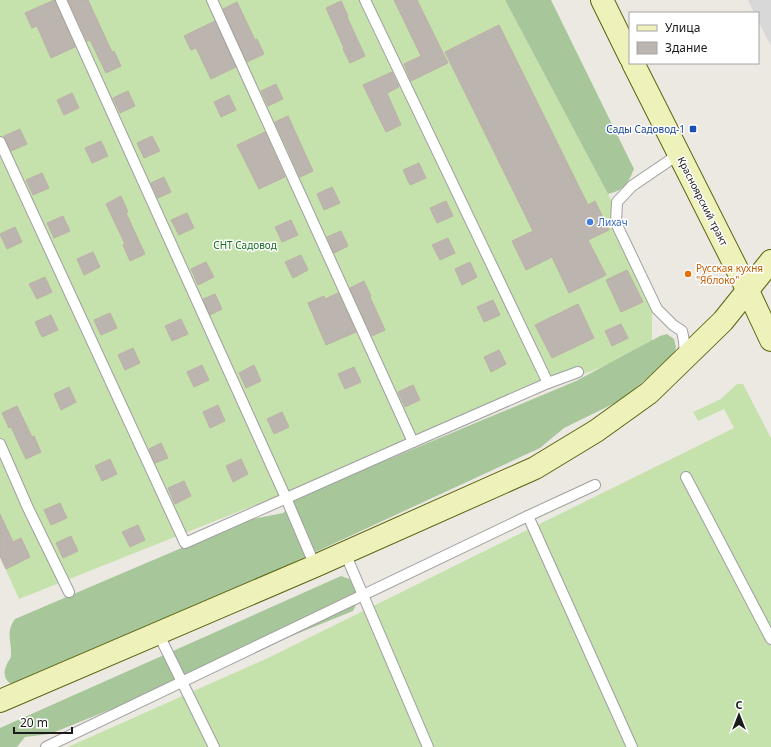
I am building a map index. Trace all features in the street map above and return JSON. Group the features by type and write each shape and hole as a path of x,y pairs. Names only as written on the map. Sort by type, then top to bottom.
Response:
{"street":[{"path":"602,0 629,55"},
{"name":"Красноярский тракт","path":"634,64 771,340"},
{"path":"0,701 345,553 536,468 596,431 649,393 723,321 748,292 771,261"}],"lane":[{"path":"61,0 286,498 315,566"},
{"path":"212,0 412,442"},
{"path":"365,0 548,383"},
{"path":"0,142 185,542 548,383 578,372"},
{"path":"679,154 632,186 617,202 616,223 657,309 673,325 682,331 685,359"},
{"path":"0,444 28,508 69,592"},
{"path":"686,477 771,639"},
{"path":"46,747 528,516 596,485"},
{"path":"528,516 632,747"},
{"path":"345,553 428,747"},
{"path":"158,633 214,747"}],"shaded area":[{"path":"748,0 771,0 771,46 759,23 759,12 754,12"}],"green space":[{"name":"СНТ Садовод","path":"0,0 505,0 608,194 652,290 652,347 19,599 0,557"},
{"path":"505,0 551,0 634,169 625,186 619,190 608,194"},
{"path":"667,334 674,339 676,347 674,356 621,400 564,428 540,448 22,688 13,685 5,677 5,669 11,658 10,629 15,619 247,520 283,513 288,508 291,500 576,381 660,336"},
{"path":"737,384 743,384 771,438 771,747 68,747 268,658 734,428 724,409 698,421 693,412 721,399"},
{"path":"341,576 352,580 358,601 353,611 50,734 25,737 17,747 0,747 0,728"}],"building":[{"path":"54,0 75,47 51,58 37,26 32,28 25,13"},
{"path":"68,0 88,0 112,52 114,51 121,66 106,73 90,40 87,41"},
{"path":"394,0 417,0 448,63 411,81 404,64 421,56"},
{"path":"341,1 365,56 350,63 326,8"},
{"path":"237,2 255,40 257,39 264,54 247,62 223,9"},
{"path":"215,21 236,67 211,79 196,48 191,50 184,36"},
{"path":"499,25 588,205 595,201 609,230 588,240 606,275 569,293 552,257 526,270 512,241 533,231 445,52"},
{"path":"392,72 399,87 387,93 401,125 386,132 363,85"},
{"path":"276,84 283,99 268,106 261,91"},
{"path":"128,91 135,106 120,113 113,98"},
{"path":"72,93 79,108 64,115 57,100"},
{"path":"229,95 236,110 221,117 214,102"},
{"path":"288,116 313,171 300,177 275,122"},
{"path":"20,129 27,144 11,151 4,136"},
{"path":"265,132 285,177 259,189 237,145"},
{"path":"152,136 160,151 144,158 137,143"},
{"path":"101,141 108,156 92,163 85,148"},
{"path":"419,163 426,178 410,185 403,170"},
{"path":"42,173 49,188 33,195 26,180"},
{"path":"164,177 171,192 158,198 151,183"},
{"path":"332,187 340,203 324,210 317,194"},
{"path":"121,196 128,212 126,213 145,254 130,261 123,245 125,244 106,204"},
{"path":"446,201 453,216 437,223 430,208"},
{"path":"187,213 194,228 179,235 171,220"},
{"path":"63,216 70,231 54,238 47,223"},
{"path":"291,220 298,235 282,242 275,227"},
{"path":"15,227 22,242 7,249 0,234"},
{"path":"341,231 348,246 334,253 327,237"},
{"path":"448,238 455,253 440,260 432,245"},
{"path":"93,252 100,267 84,275 77,259"},
{"path":"301,255 308,270 293,278 285,262"},
{"path":"206,262 214,277 198,285 191,269"},
{"path":"470,262 477,277 462,285 455,269"},
{"path":"627,270 643,302 621,312 606,280"},
{"path":"45,277 52,292 37,299 29,284"},
{"path":"364,281 385,330 372,336 350,288"},
{"path":"338,293 356,332 326,345 308,303 324,296 325,299"},
{"path":"215,294 222,309 210,315 203,299"},
{"path":"493,300 500,315 484,322 477,307"},
{"path":"578,304 594,338 552,358 535,325"},
{"path":"110,313 117,328 101,335 94,320"},
{"path":"51,315 58,330 42,337 35,322"},
{"path":"181,319 188,334 172,341 165,326"},
{"path":"621,324 628,338 612,346 605,331"},
{"path":"133,348 140,363 125,370 118,355"},
{"path":"499,350 506,364 491,372 484,357"},
{"path":"202,365 209,380 194,387 187,372"},
{"path":"254,365 261,381 246,388 239,373"},
{"path":"354,367 361,382 345,389 338,374"},
{"path":"413,385 420,400 405,407 398,392"},
{"path":"69,387 76,402 61,410 54,394"},
{"path":"218,405 225,421 210,428 203,412"},
{"path":"17,406 41,452 26,459 11,427 9,428 2,413"},
{"path":"282,412 289,427 274,434 267,419"},
{"path":"161,443 168,458 155,463 149,449"},
{"path":"110,459 117,474 102,481 95,466"},
{"path":"241,459 248,474 233,482 226,466"},
{"path":"184,481 191,496 175,504 168,488"},
{"path":"60,503 67,518 51,525 44,510"},
{"path":"0,514 13,542 21,538 30,557 6,569 0,556"},
{"path":"138,525 145,540 130,547 122,532"},
{"path":"71,536 78,551 63,558 56,543"}],"place":[{"name":"Сады Садовод-1","path":"693,129"},
{"name":"Лихач","path":"590,222"},
{"name":"Русская кухня \"Яблоко\"","path":"688,274"}]}
